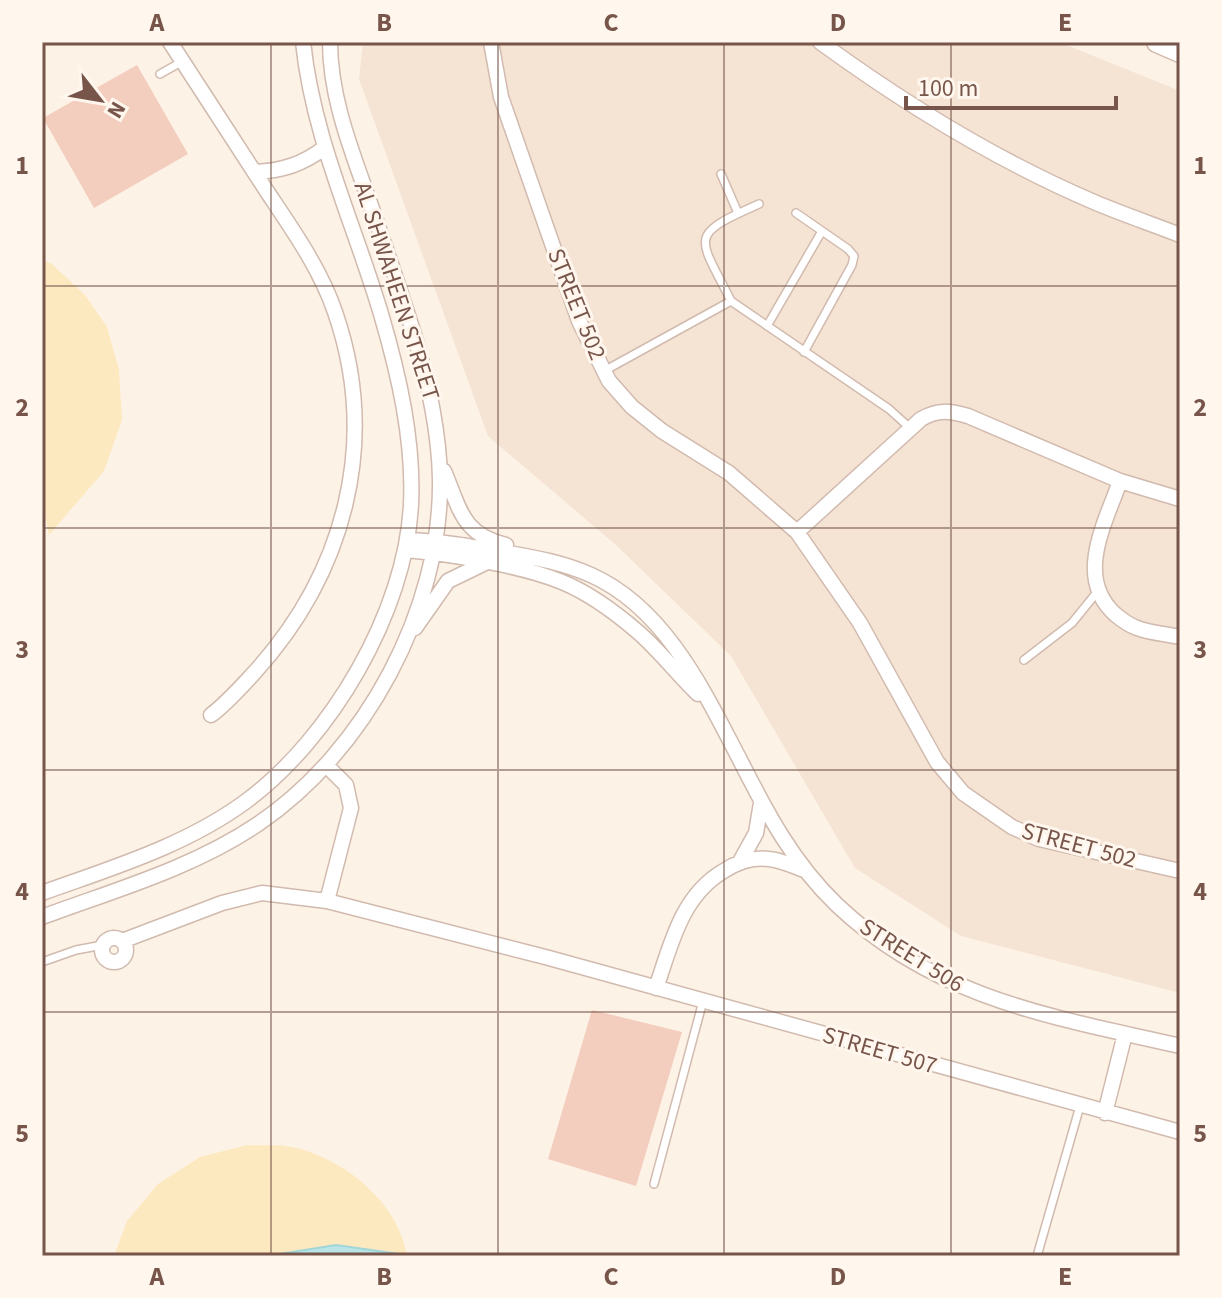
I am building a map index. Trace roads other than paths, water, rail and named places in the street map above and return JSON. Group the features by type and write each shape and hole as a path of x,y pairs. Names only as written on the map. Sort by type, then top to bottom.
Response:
{"street":[{"path":"170,42 310,258 335,310 351,377 355,416 348,491 339,532 324,572 307,604 266,660 211,715"},
{"name":"AL SHWAHEEN STREET","path":"42,893 140,858 195,832 243,804 268,784 297,755 355,674 374,639 406,545 411,503 407,429 401,394 381,314 324,148 303,42"},
{"name":"AL SHWAHEEN STREET","path":"42,917 151,877 231,841 286,802 326,765 368,711 397,662 426,583 439,502 434,408 346,135 335,92 330,42"},
{"name":"STREET 502","path":"491,42 501,97 579,321 603,371 632,407 662,431 729,473 797,532 860,623 937,762 963,793 1012,827 1039,839 1180,871"},
{"path":"820,42 889,90 976,142 1093,202 1180,235"},
{"path":"1157,42 1180,52"},
{"path":"255,172 298,164 324,148"},
{"path":"797,532 910,428 933,412 955,413 1120,481 1180,499"},
{"name":"STREET 506","path":"439,463 458,510 468,525 487,538 518,548 532,557"},
{"path":"1120,481 1096,551 1094,571 1098,591 1105,604 1124,622 1137,628 1180,637"},
{"name":"STREET 506","path":"406,545 532,557 585,573 627,596 669,640 700,684 761,803 805,870 837,905 885,943 966,990 1012,1006 1180,1046"},
{"name":"STREET 506","path":"433,547 554,579 600,603 652,644 707,702"},
{"path":"409,634 448,581 485,563"},
{"path":"326,765 346,785 351,808 327,901"},
{"path":"656,988 690,900 714,877 741,860 754,840 761,803"},
{"path":"741,860 772,859 805,870"},
{"name":"STREET 507","path":"103,945 102,953 106,960 113,963 120,961 126,955 122,941 222,903 262,893 327,901 1180,1132"},
{"path":"1105,1113 1125,1034"}],"lane":[{"path":"160,74 183,61"},
{"path":"721,174 738,213"},
{"path":"759,204 716,223 710,228 705,242 705,249 731,301 889,409 910,428"},
{"path":"796,213 854,256 804,352"},
{"path":"767,326 822,231"},
{"path":"603,371 731,301"},
{"path":"1024,660 1072,623 1098,591"},
{"path":"42,962 76,950 103,945"},
{"path":"654,1184 703,1001"},
{"path":"1037,1256 1080,1106"}],"water":[{"path":"336,1245 407,1255 407,1256 267,1256"}]}
